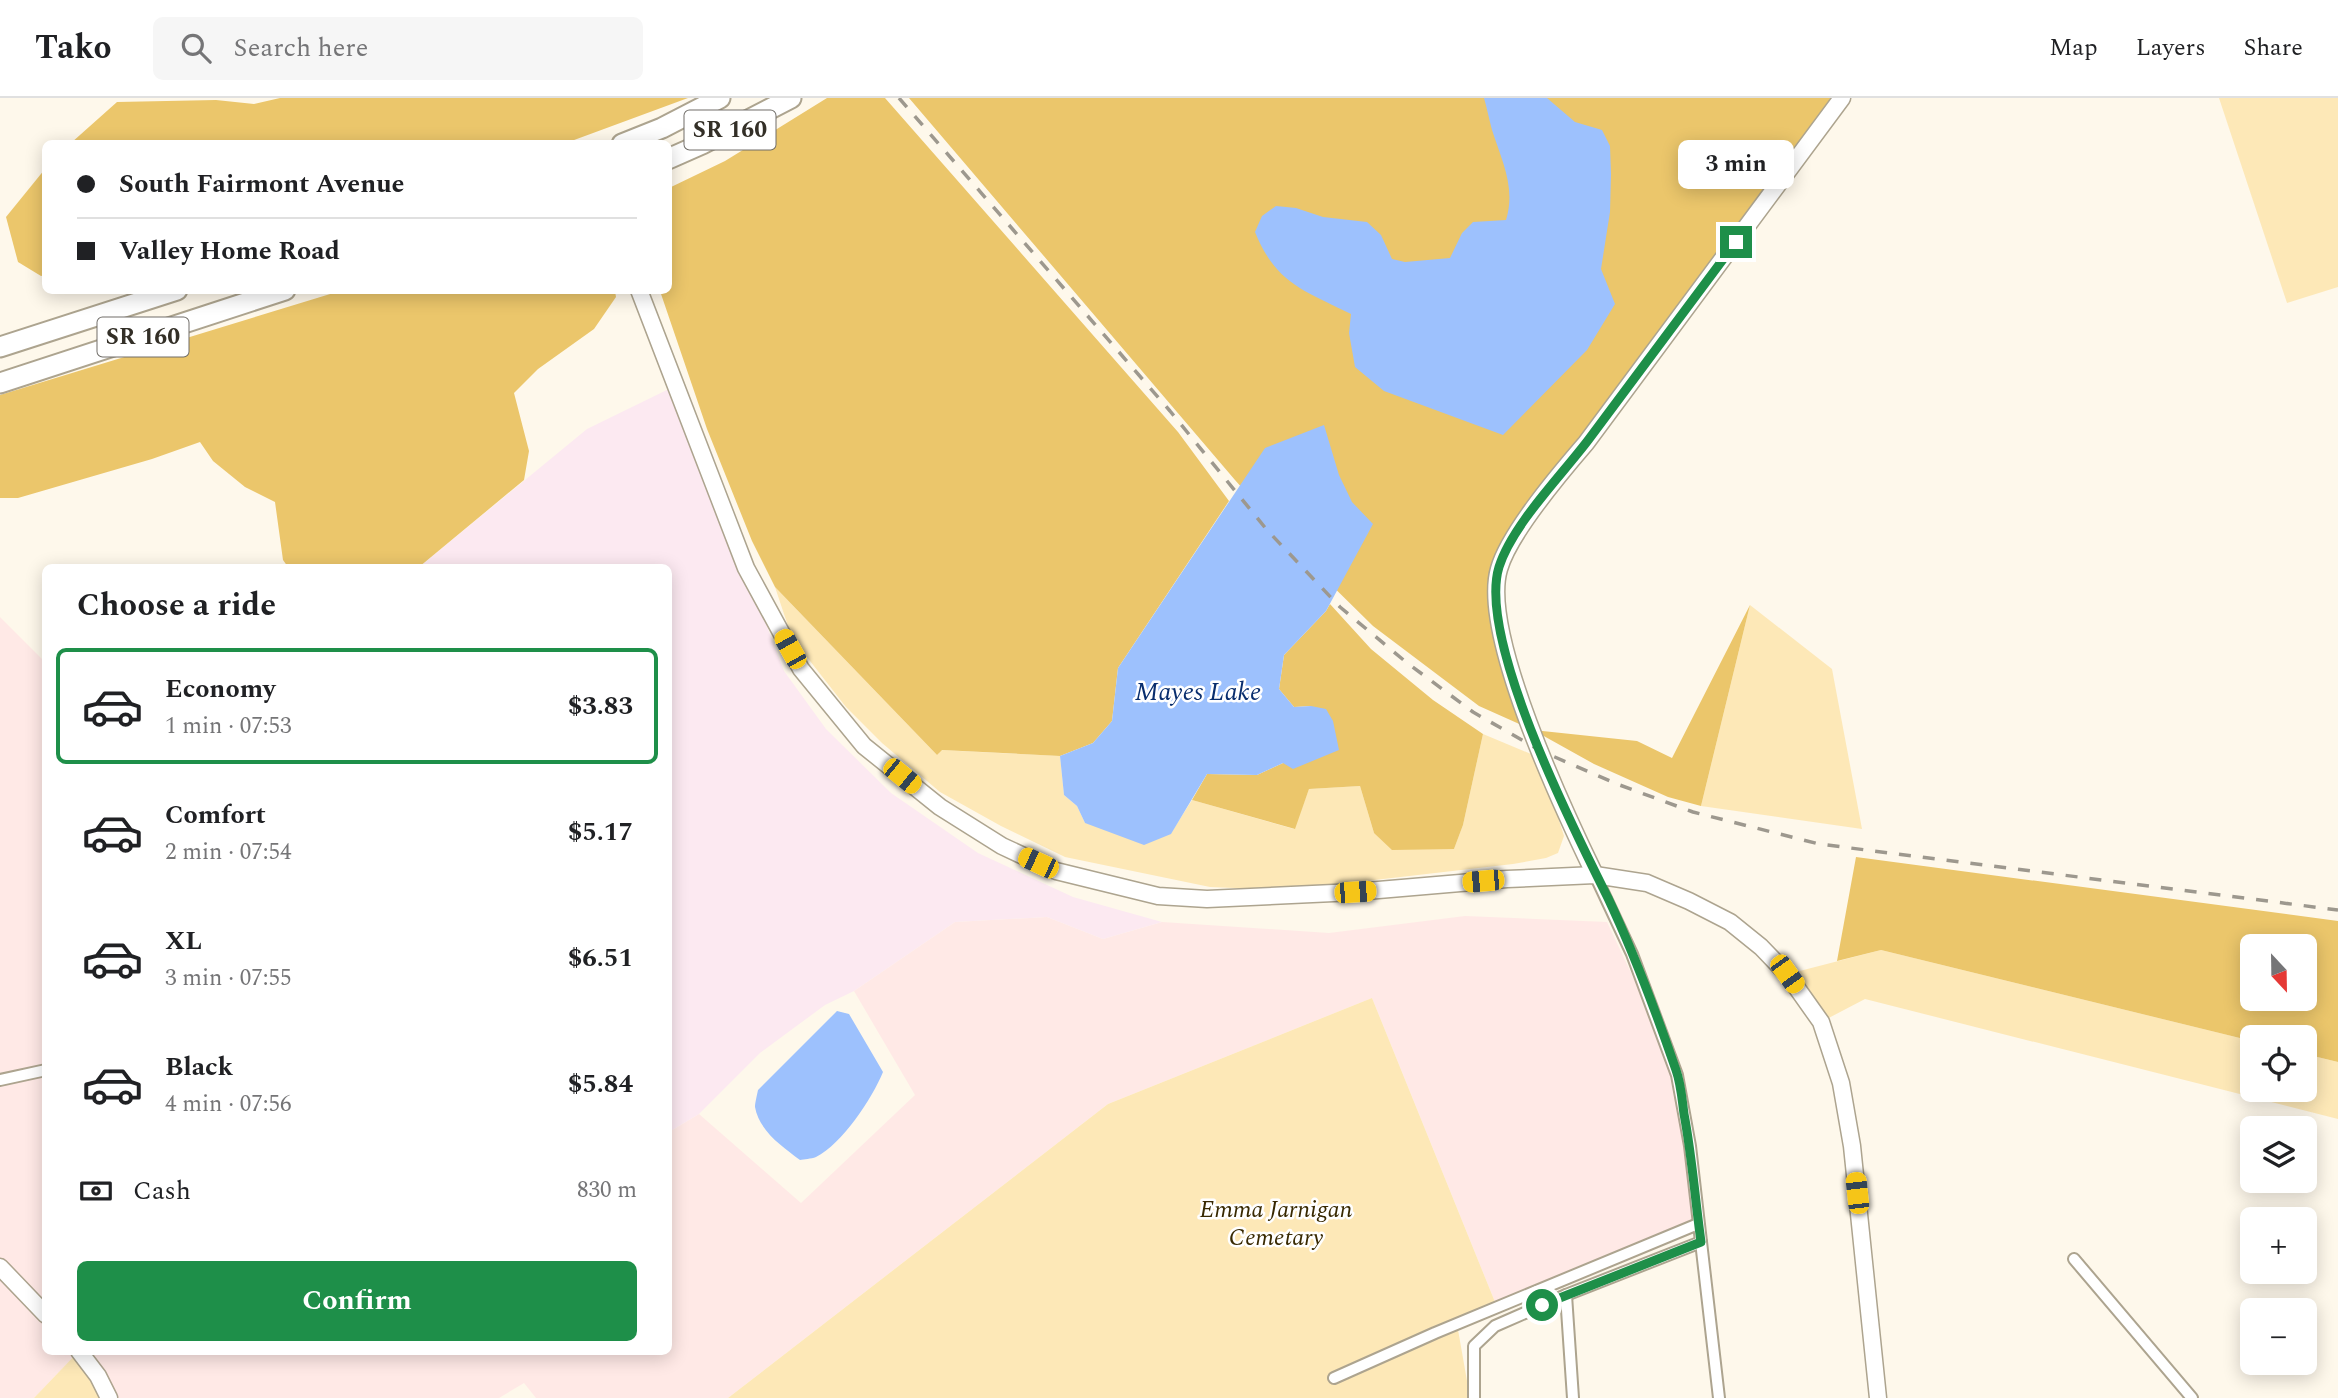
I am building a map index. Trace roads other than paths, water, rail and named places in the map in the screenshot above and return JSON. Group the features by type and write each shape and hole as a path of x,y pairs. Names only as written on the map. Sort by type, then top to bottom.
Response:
{"highway":[{"name":"SR 160","path":"630,140 662,128 720,98"},
{"name":"SR 160","path":"672,157 791,98"},
{"name":"SR 160","path":"0,348 165,294"},
{"name":"SR 160","path":"0,383 273,294"}],"main road":[{"path":"1595,876 1554,788 1509,664 1496,609 1498,571 1519,530 1564,468 1586,443 1842,98"},
{"path":"641,294 746,568 801,669 863,746 940,807 1002,846 1056,871 1158,896 1207,900 1369,891 1507,879 1595,876 1647,883 1730,922 1787,974 1821,1022 1841,1083 1852,1146 1878,1398"},
{"path":"0,1267 42,1311"},
{"path":"82,1355 109,1398"}],"street":[{"path":"1595,876 1632,954 1678,1075 1690,1146 1719,1398"},
{"path":"0,1080 42,1071"},
{"path":"1334,1378 1699,1224"},
{"path":"1474,1398 1474,1346 1495,1326 1701,1242"},
{"path":"2074,1259 2192,1398"},
{"path":"1566,1295 1573,1398"}],"water":[{"path":"1484,98 1547,98 1575,122 1602,130 1610,146 1610,212 1601,269 1615,304 1587,350 1503,435 1384,391 1355,367 1349,333 1351,314 1306,292 1282,275 1263,250 1255,232 1262,216 1276,206 1296,208 1323,217 1367,222 1381,235 1392,259 1405,262 1450,258 1462,233 1473,222 1506,220 1509,208 1509,186"},
{"name":"Mayes Lake","path":"1324,425 1339,475 1352,502 1373,524 1326,611 1284,655 1279,689 1294,707 1326,709 1333,721 1339,750 1293,769 1283,763 1257,775 1207,774 1171,834 1144,845 1085,823 1077,806 1064,795 1060,756 1093,743 1112,721 1118,668 1265,448"},
{"path":"837,1011 849,1014 883,1072 872,1095 846,1132 826,1151 816,1157 800,1160 773,1138 761,1124 755,1107 758,1090"}],"railway":[{"path":"899,98 1170,411 1267,530 1340,607 1406,662 1473,712 1541,751 1617,784 1693,812 1819,844 2338,910"}],"park label":[{"name":"Emma Jarnigan Cemetary","path":"1276,1224"}]}
